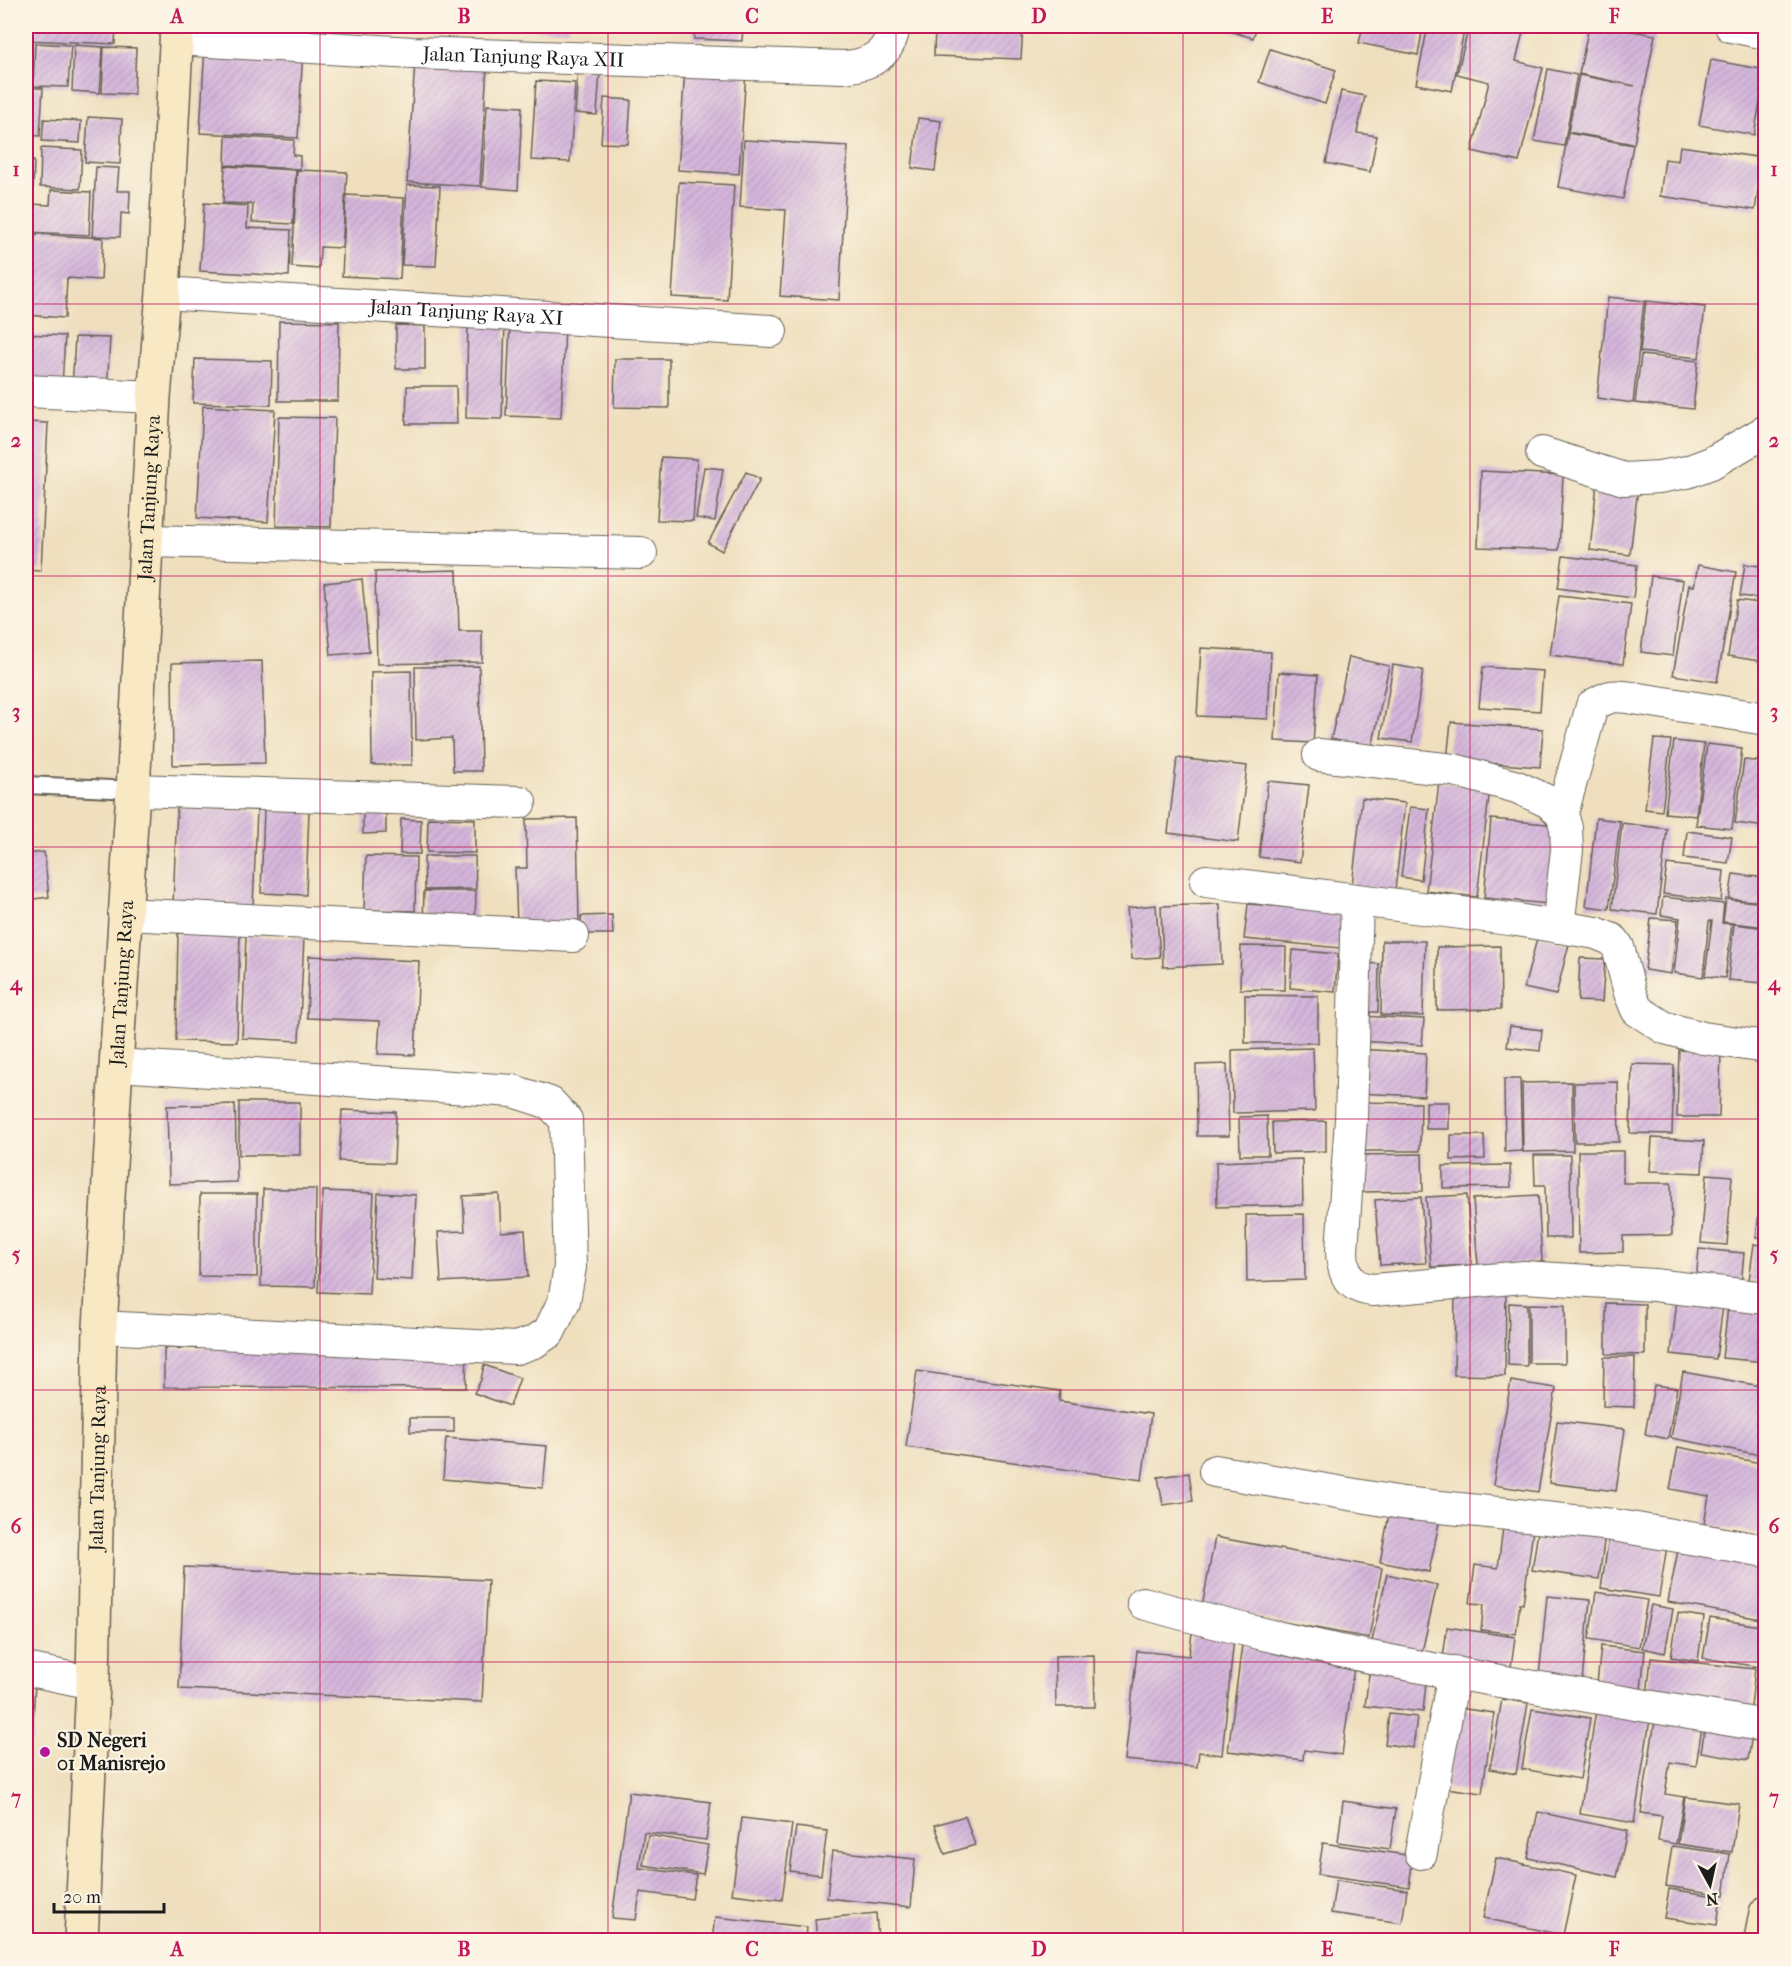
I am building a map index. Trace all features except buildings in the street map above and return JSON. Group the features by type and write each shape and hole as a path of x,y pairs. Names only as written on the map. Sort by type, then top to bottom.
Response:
{"main road":[{"name":"Jalan Tanjung Raya","path":"81,1941 93,1683 100,1327 177,32"},
{"path":"1761,1941 1766,1913"}],"street":[{"name":"Jalan Tanjung Raya XII","path":"177,32 413,53 858,66 883,54 892,37 894,26"},
{"path":"1731,26 1766,33"},
{"name":"Jalan Tanjung Raya XI","path":"163,293 771,331"},
{"path":"26,391 154,397"},
{"path":"1542,453 1623,479 1659,477 1687,472 1711,463 1766,431"},
{"path":"147,541 641,553"},
{"path":"1562,814 1592,706 1611,695 1766,719"},
{"path":"1318,755 1454,770 1517,787 1549,802 1562,814 1566,828 1567,849 1558,927"},
{"path":"133,790 520,802"},
{"path":"1206,881 1517,920 1596,933 1613,940 1618,947 1627,985 1637,1010 1665,1028 1703,1038 1766,1047"},
{"path":"1357,901 1351,1119 1342,1251 1343,1266 1356,1286 1373,1290 1524,1277 1654,1285 1766,1298"},
{"path":"124,914 573,936"},
{"path":"100,1327 516,1348 534,1342 549,1332 564,1302 570,1267 566,1120 550,1103 513,1091 117,1065"},
{"path":"1215,1471 1402,1503 1613,1525 1766,1551"},
{"path":"1143,1603 1234,1628 1374,1658 1766,1726"},
{"path":"26,1669 93,1683"},
{"path":"1421,1853 1454,1672"}],"lane":[{"path":"26,785 133,790"}],"place":[{"name":"SD Negeri 01 Manisrejo","path":"45,1752"}]}
